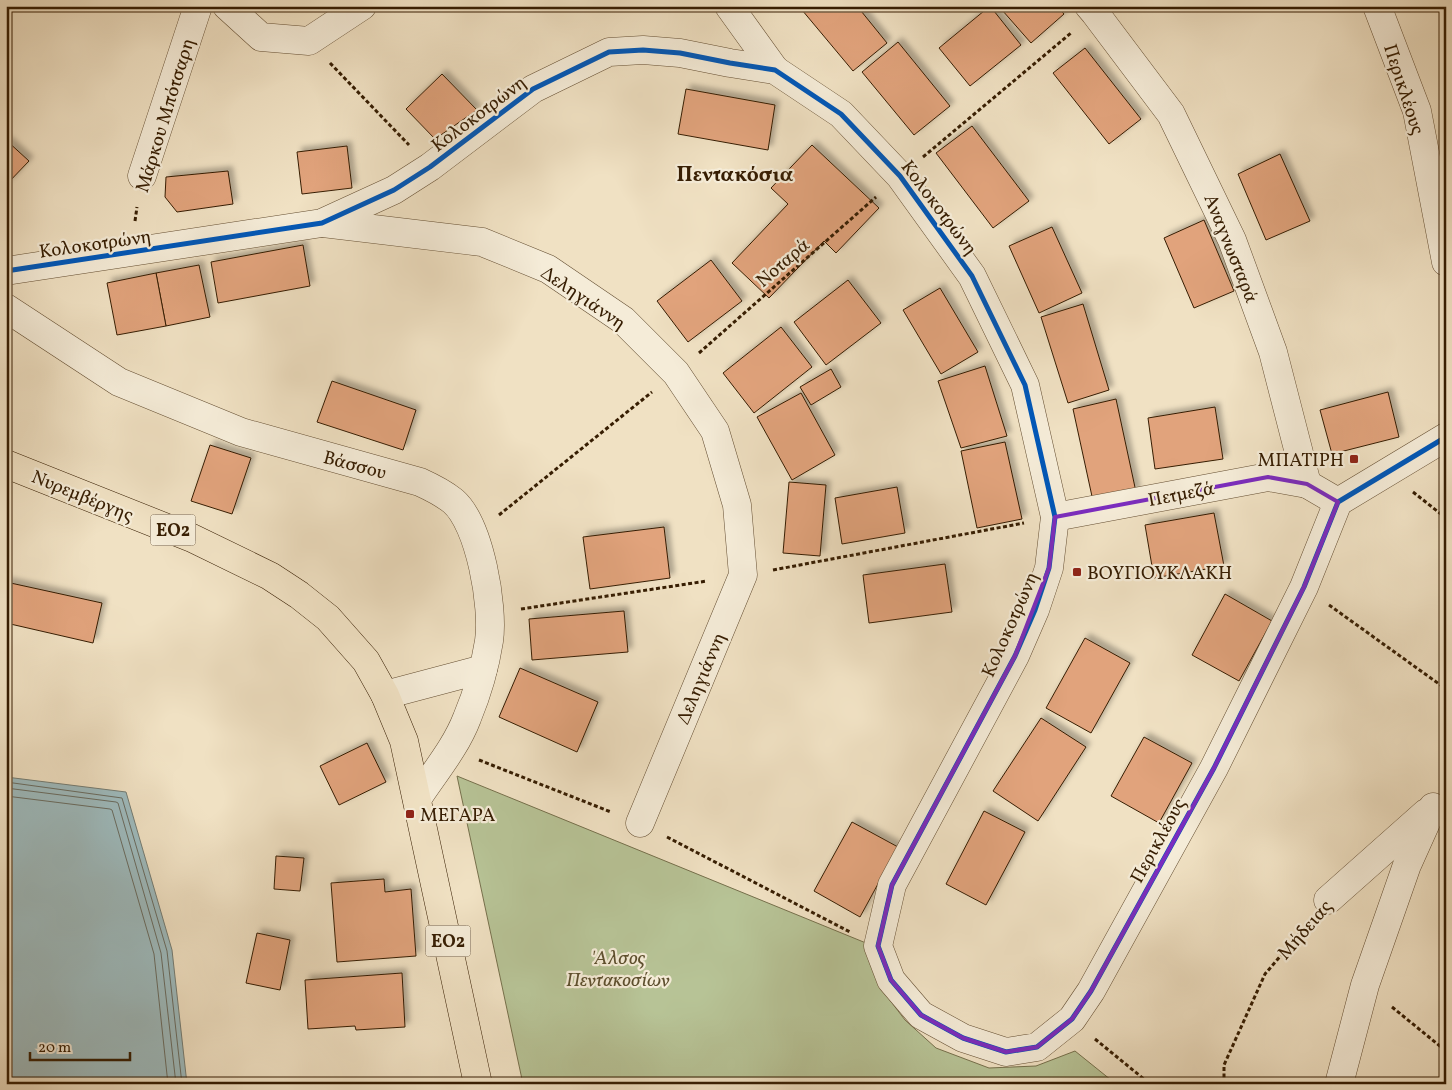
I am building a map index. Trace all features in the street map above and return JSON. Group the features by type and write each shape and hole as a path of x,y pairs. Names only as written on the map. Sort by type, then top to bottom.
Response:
{"main road":[{"name":"Νυρεμβέργης","path":"6,464 192,538 270,576 300,595 328,618 366,661 385,695 404,741 478,1084"}],"street":[{"name":"Μάρκου Μπότσαρη","path":"142,176 198,6"},
{"path":"227,6 262,36 308,41 362,6"},
{"path":"729,6 775,70"},
{"name":"Περικλέους","path":"1377,6 1416,111 1446,262"},
{"name":"Αναγνωσταρά","path":"1092,9 1171,114 1232,240 1273,352 1307,484"},
{"name":"Κολοκοτρώνη","path":"6,271 322,223 394,190 430,167 533,89 608,52 643,50 680,53 775,70 841,114 900,176 972,276 1025,385 1055,517 1049,568 1035,610 1014,656 892,885"},
{"name":"Δεληγιάννη","path":"322,223 482,242 548,269 623,320 676,374 715,431 737,505 743,576 640,823"},
{"name":"Βάσσου","path":"6,308 119,382 241,432 420,482 440,492 454,502 467,518 475,534 484,570 490,614 490,640 467,719 451,749 417,799"},
{"path":"1307,484 1338,502 1446,437"},
{"name":"Πετμεζά","path":"1055,517 1268,477 1307,484"},
{"name":"Περικλέους","path":"892,885 878,946 891,980 921,1015 963,1038 1006,1052 1037,1047 1072,1020 1091,990 1214,768 1304,587 1338,502"},
{"path":"385,695 483,668"},
{"name":"Μήδειας","path":"1328,900 1439,801"},
{"name":"Μήδειας","path":"1339,1084 1365,984 1407,865 1439,801"}],"path":[{"path":"308,41 430,167"},
{"path":"1386,472 1446,518"},
{"path":"1304,587 1446,689"},
{"path":"1365,984 1446,1052"},
{"path":"1072,1020 1150,1084"}],"highlighted area":[{"path":"1268,477 1307,484 1338,502 1304,587 1214,768 1091,991 1072,1019 1037,1047 1006,1052 963,1038 921,1015 891,980 878,946 892,885 1015,656 1049,568 1055,517"}],"green space":[{"name":"'Αλσος Πεντακοσίων","path":"457,776 866,943 883,991 905,1020 936,1048 989,1068 1036,1066 1075,1051 1116,1084 523,1084"}],"water":[{"path":"6,777 126,792 172,950 187,1084 6,1084"}],"building":[{"path":"806,6 857,6 887,43 853,71 802,10"},
{"path":"990,6 1021,45 970,86 939,48"},
{"path":"1006,6 1057,6 1064,14 1031,43 1002,10"},
{"path":"898,42 950,106 914,135 862,72"},
{"path":"1085,48 1141,119 1109,144 1053,73"},
{"path":"442,74 477,110 435,139 406,109"},
{"path":"686,89 775,105 768,150 678,134"},
{"path":"972,126 1029,201 993,228 936,153"},
{"path":"6,140 29,161 6,185"},
{"path":"812,145 879,208 836,253 824,241 769,298 732,263 788,204 771,188"},
{"path":"347,146 352,188 302,194 297,152"},
{"path":"1280,154 1310,221 1266,240 1238,174"},
{"path":"228,171 233,204 177,212 165,197 166,177"},
{"path":"1204,220 1234,291 1194,308 1164,238"},
{"path":"1052,227 1082,293 1039,313 1009,246"},
{"path":"303,245 310,286 218,303 211,262"},
{"path":"711,260 742,301 688,342 657,301"},
{"path":"199,265 210,317 166,326 156,273"},
{"path":"156,273 166,326 117,335 107,283"},
{"path":"848,280 881,323 826,365 794,322"},
{"path":"940,288 978,352 941,374 903,310"},
{"path":"1083,304 1109,390 1068,403 1041,317"},
{"path":"781,327 812,367 754,413 723,373"},
{"path":"985,366 1007,436 961,448 938,381"},
{"path":"831,369 841,387 811,405 800,387"},
{"path":"332,381 416,410 403,450 317,422"},
{"path":"1388,392 1399,437 1332,454 1320,410"},
{"path":"801,393 835,455 792,480 757,417"},
{"path":"1116,399 1136,492 1093,501 1073,409"},
{"path":"1215,407 1223,459 1155,469 1148,418"},
{"path":"1005,442 1022,519 977,528 961,451"},
{"path":"210,445 251,458 232,514 191,501"},
{"path":"789,482 826,485 820,556 783,553"},
{"path":"897,487 905,533 842,544 835,498"},
{"path":"1214,513 1224,566 1154,578 1145,525"},
{"path":"664,527 670,578 590,589 583,537"},
{"path":"945,564 952,612 869,623 863,575"},
{"path":"6,582 102,603 93,643 6,623"},
{"path":"1225,594 1272,621 1239,681 1192,655"},
{"path":"624,611 628,652 532,660 529,619"},
{"path":"1085,638 1130,663 1091,733 1046,708"},
{"path":"520,668 598,702 577,752 499,717"},
{"path":"1041,718 1086,747 1038,821 993,791"},
{"path":"1144,737 1192,763 1159,823 1111,796"},
{"path":"367,743 386,782 339,805 320,766"},
{"path":"984,811 1025,832 986,905 946,884"},
{"path":"852,822 898,847 860,917 814,891"},
{"path":"276,856 304,858 300,891 274,889"},
{"path":"384,879 385,892 411,889 416,956 337,962 331,883"},
{"path":"257,933 290,940 280,990 246,983"},
{"path":"402,973 405,1027 356,1030 355,1026 308,1029 305,980"}],"cycle path":[{"path":"6,271 322,223 394,190 430,167 533,89 609,52 643,50 680,53 775,70 841,114 900,176 972,276 1025,385 1055,517 1049,568 1035,610 1015,656 892,885 878,946 891,980 921,1015 963,1038 1006,1052 1037,1047 1072,1019 1091,991 1214,768 1304,587 1338,502 1446,437"}],"place":[{"name":"ΜΠΑΤΙΡΗ","path":"1354,459"},
{"name":"ΒΟΥΓΙΟΥΚΛΑΚΗ","path":"1077,572"},
{"name":"ΜΕΓΑΡΑ","path":"410,814"}],"district":[{"name":"Πεντακόσια","path":"735,174"}]}
